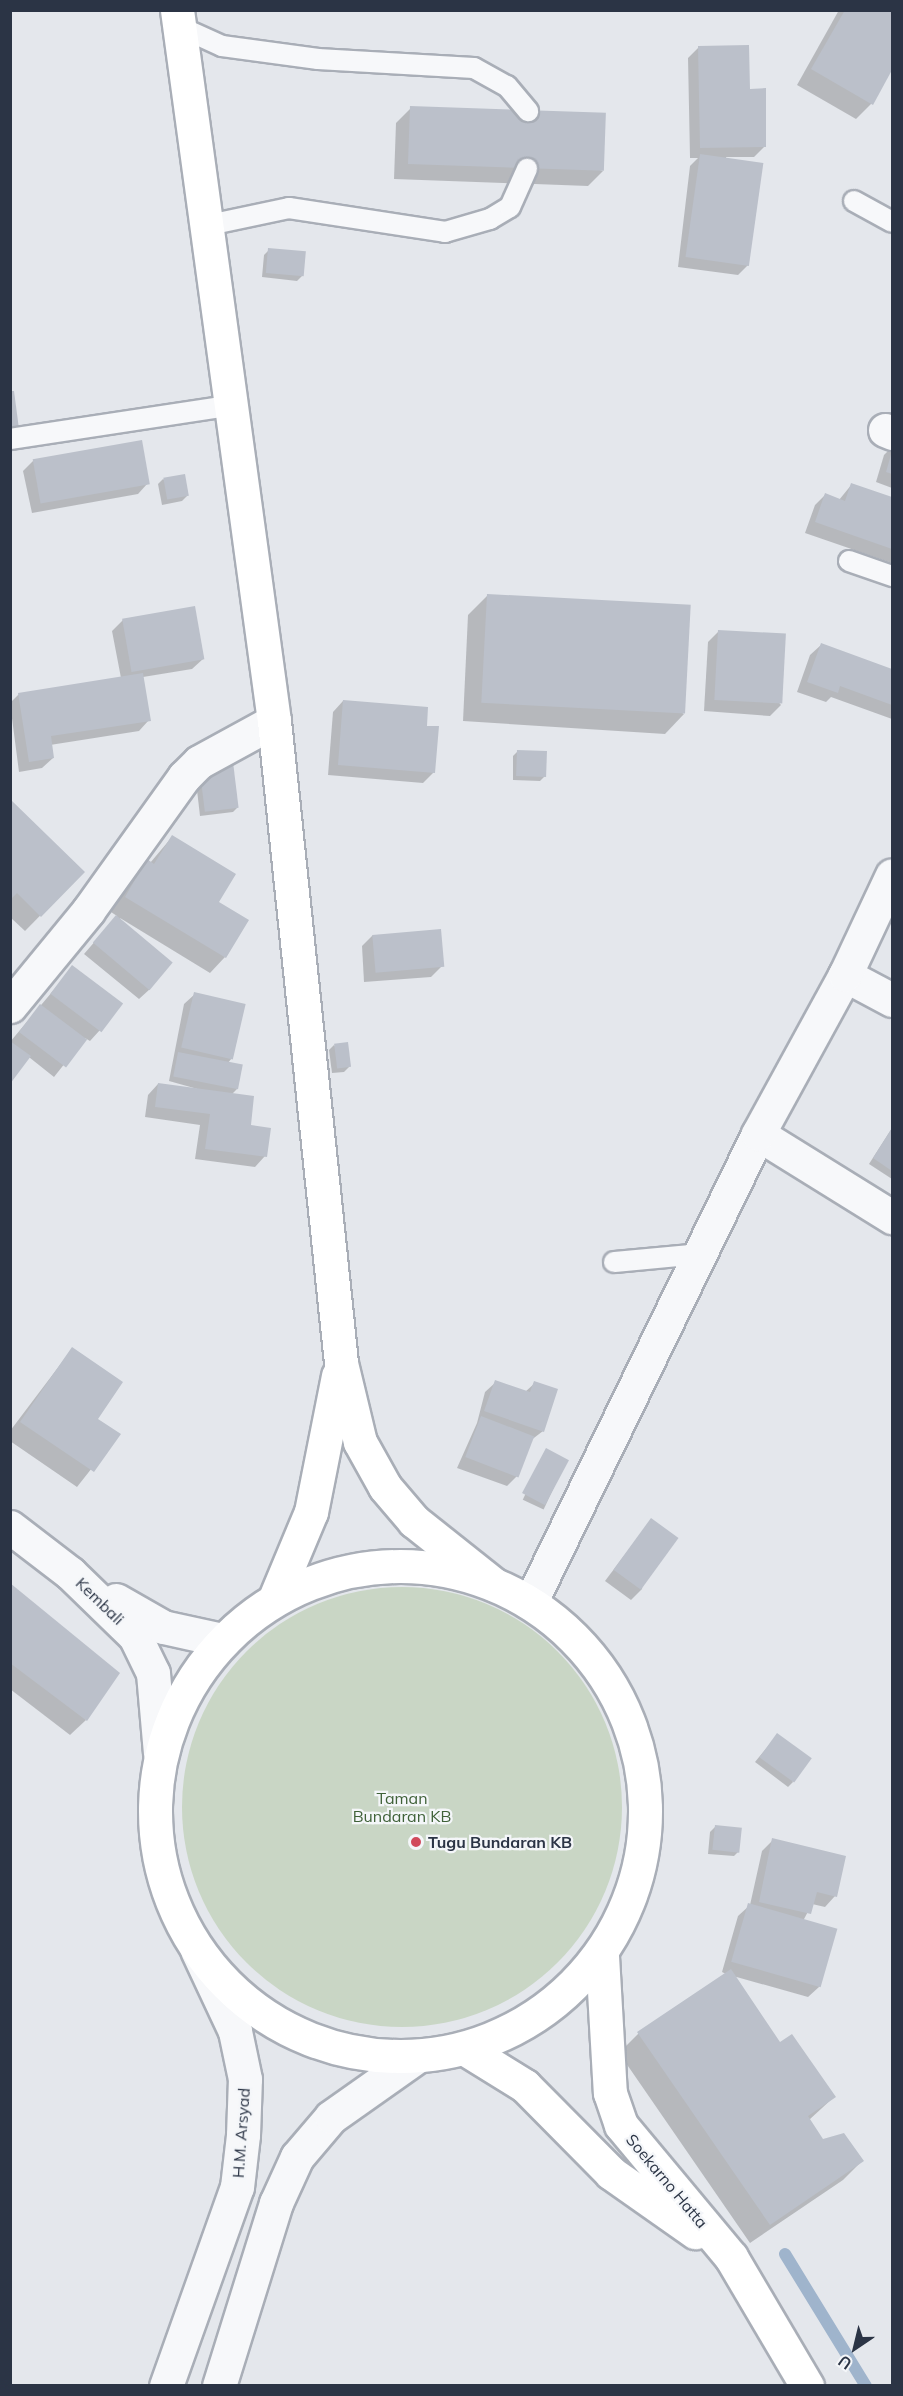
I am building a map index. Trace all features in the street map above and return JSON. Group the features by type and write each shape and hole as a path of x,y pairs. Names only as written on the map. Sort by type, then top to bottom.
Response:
{"main road":[{"path":"177,18 274,721 341,1363 360,1442 385,1487 414,1521 492,1583 530,1603 591,1656 632,1726 647,1804 637,1884 602,1956 564,1997 518,2029 467,2050 416,2058 352,2053 292,2032 239,1998 197,1950 166,1889 154,1822 160,1753 183,1692 222,1640 275,1598 326,1576 382,1565 438,1568 492,1583"},
{"path":"275,1598 311,1512 341,1363"},
{"name":"Soekarno Hatta","path":"602,1956 610,2093 621,2125 731,2257 807,2385"},
{"name":"Soekarno Hatta","path":"467,2050 525,2086 610,2173 731,2257"}],"street":[{"path":"10,1006 87,911 184,777 199,762 274,721"},
{"path":"530,1603 758,1134 845,975 892,875"},
{"path":"845,975 892,1000"},
{"path":"758,1134 892,1217"},
{"path":"10,1527 70,1573"},
{"name":"Kembali","path":"70,1573 153,1623 222,1640"},
{"name":"Kembali","path":"70,1573 120,1620 145,1652 157,1691 160,1753"},
{"name":"H.M. Arsyad","path":"166,2385 237,2187 243,2135 245,2079 235,2031 197,1950"},
{"path":"219,2385 276,2203 297,2157 331,2117 416,2058"}],"lane":[{"path":"177,18 222,46 318,59 474,68 507,86 528,111"},
{"path":"204,226 289,208 445,232 490,219 510,207 527,168"},
{"path":"854,201 892,222"},
{"path":"10,439 229,406"},
{"path":"849,561 892,576"},
{"path":"614,1262 700,1254"}],"green space":[{"name":"Taman Bundaran KB","path":"402,1587 445,1591 486,1603 524,1624 558,1651 585,1685 606,1723 618,1764 622,1807 618,1850 606,1891 585,1929 558,1963 524,1990 486,2011 445,2023 402,2027 359,2023 318,2011 280,1990 246,1963 219,1929 198,1891 186,1850 182,1807 186,1764 198,1723 219,1685 246,1651 280,1624 318,1603 359,1591"}],"building":[{"path":"845,10 892,10 892,70 873,105 811,69"},
{"path":"749,45 750,89 766,88 766,147 700,148 698,46"},
{"path":"410,106 606,113 604,171 408,164"},
{"path":"700,154 763,163 749,266 686,257"},
{"path":"268,248 306,251 304,276 266,273"},
{"path":"10,391 14,391 19,429 10,430"},
{"path":"142,440 150,484 41,504 33,459"},
{"path":"892,451 892,474 886,472"},
{"path":"185,474 189,496 167,499 163,478"},
{"path":"851,483 892,497 892,549 815,522 825,493 845,501"},
{"path":"487,594 691,605 685,714 481,703"},
{"path":"195,606 204,659 132,672 122,619"},
{"path":"718,630 786,634 782,703 714,700"},
{"path":"821,643 892,669 892,705 840,686 838,693 807,682"},
{"path":"143,673 151,721 51,736 54,758 29,762 18,693"},
{"path":"343,700 428,707 427,726 439,726 435,773 338,765"},
{"path":"517,750 547,751 546,777 516,776"},
{"path":"233,762 239,808 205,812 199,766"},
{"path":"10,799 85,872 41,917 17,893 10,900"},
{"path":"172,835 236,874 219,902 249,920 226,958 125,897 147,859 154,864"},
{"path":"116,915 173,963 150,990 93,943"},
{"path":"441,929 444,967 376,973 372,935"},
{"path":"72,965 123,1004 101,1032 50,994"},
{"path":"194,992 246,1004 233,1059 181,1048"},
{"path":"40,1004 87,1040 66,1067 19,1032"},
{"path":"10,1041 31,1056 10,1084"},
{"path":"348,1042 351,1067 337,1069 334,1044"},
{"path":"178,1052 243,1065 238,1089 173,1077"},
{"path":"158,1083 254,1096 251,1125 271,1128 267,1157 205,1149 210,1114 155,1107"},
{"path":"892,1128 892,1171 873,1158"},
{"path":"72,1347 123,1382 98,1419 121,1434 94,1472 20,1422"},
{"path":"495,1380 530,1392 534,1381 558,1389 544,1432 484,1411"},
{"path":"481,1416 534,1436 518,1478 465,1457"},
{"path":"546,1448 569,1460 545,1505 522,1493"},
{"path":"651,1518 679,1538 641,1590 613,1570"},
{"path":"10,1583 120,1673 87,1721 10,1663"},
{"path":"777,1733 812,1758 794,1783 759,1757"},
{"path":"715,1825 742,1828 739,1853 712,1850"},
{"path":"772,1838 846,1856 837,1897 817,1892 811,1914 759,1902"},
{"path":"748,1903 837,1929 821,1987 731,1962"},
{"path":"731,1969 780,2042 792,2034 836,2097 808,2116 823,2139 844,2133 864,2161 770,2225 637,2032"}],"waterway":[{"path":"785,2254 866,2386"}],"place":[{"name":"Tugu Bundaran KB","path":"416,1842"}]}
